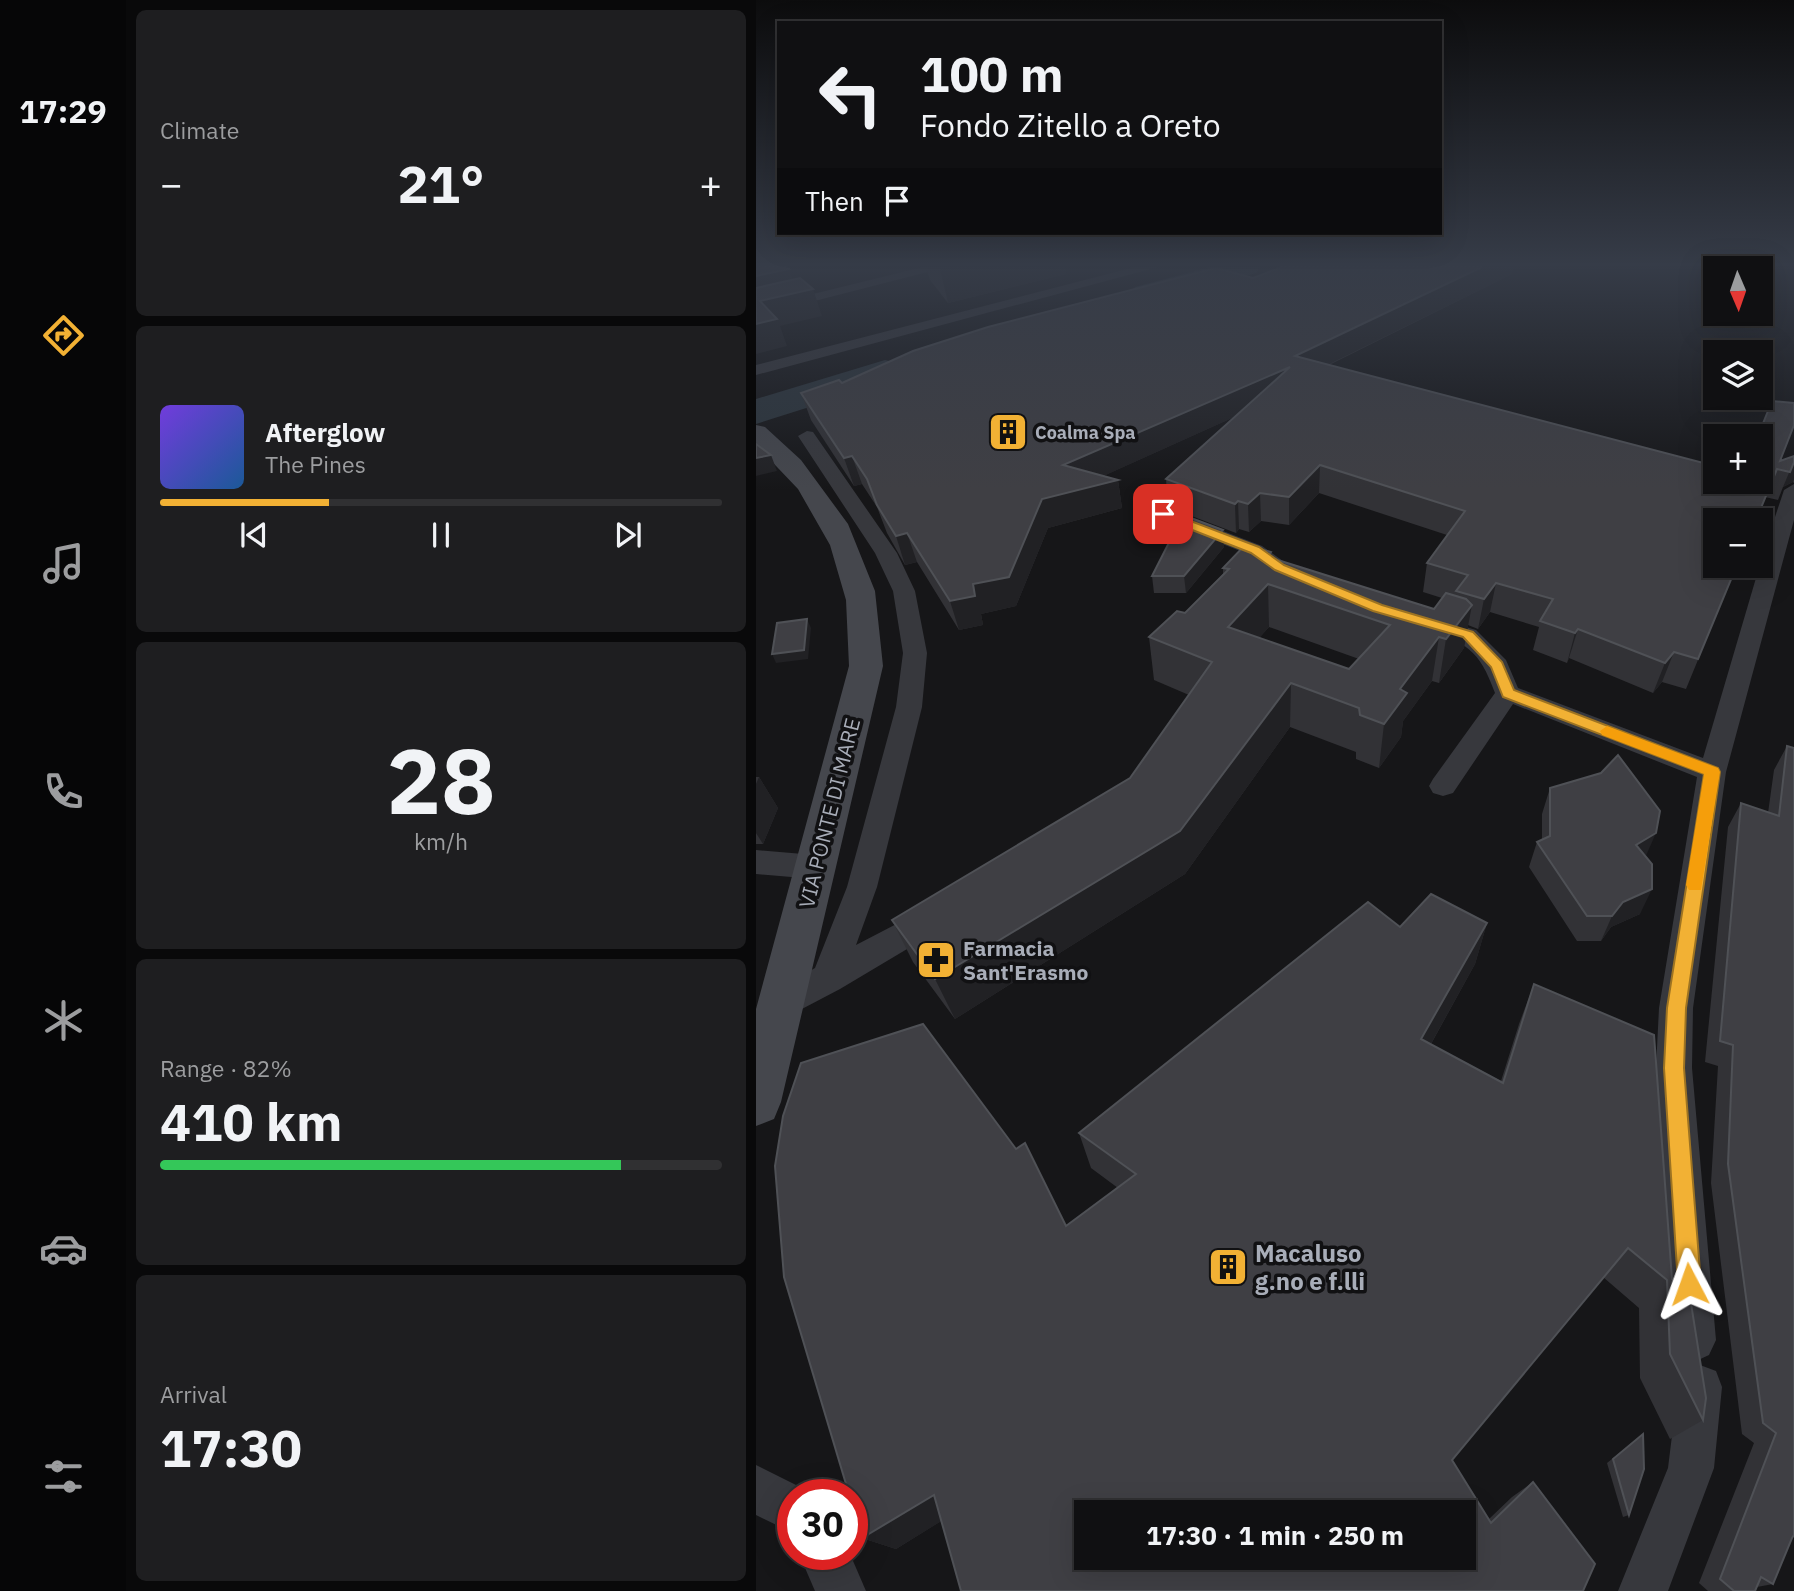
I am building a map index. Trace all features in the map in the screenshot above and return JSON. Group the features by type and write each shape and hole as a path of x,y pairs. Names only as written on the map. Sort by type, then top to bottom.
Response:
{"main road":[{"name":"VIA PONTE DI MARE","path":"756,1102 866,666 860,593 835,523 798,472 764,439"}],"street":[{"path":"756,370 867,341"},
{"path":"807,436 886,553 904,591 915,653 909,707 865,874 828,979"},
{"path":"1643,1591 1690,1468 1700,1397 1691,1311 1674,1068 1676,1008 1712,772 1776,544 1794,490"},
{"path":"1163,514 1255,550 1292,572"},
{"path":"1404,615 1468,635 1497,665 1508,693 1712,772"},
{"path":"1443,786 1508,693"},
{"path":"756,862 815,867"},
{"path":"781,1005 959,904"},
{"path":"756,1489 777,1500"},
{"path":"831,1570 841,1591"}],"building":[{"path":"943,341 1326,341 1295,356 1703,463 1703,494 1767,494 1761,508 1703,508 1703,578 1732,578 1698,659 1674,652 1665,663 1578,629 1575,633 1540,621 1553,599 1496,583 1484,599 1456,591 1468,575 1427,563 1465,511 1320,465 1289,497 1260,493 1248,504 1238,501 1235,504 1166,479 1290,367 1063,465 1118,480 1042,499 1009,577 973,584 975,596 950,601 907,533 896,536 852,456 844,458 801,393 839,380 842,383 913,351"},
{"path":"1773,401 1794,403 1794,425 1780,461 1794,456 1794,462 1790,472 1777,469 1773,479 1773,424 1763,424 1768,410 1773,410"},
{"path":"756,444 771,455 756,458"},
{"path":"1183,515 1223,530 1184,576 1152,576"},
{"path":"1245,545 1271,552 1268,557 1434,609 1446,593 1466,599 1472,605 1446,639 1439,637 1400,689 1407,693 1384,724 1360,715 1359,708 1291,683 1180,831 935,979 892,920 1130,778 1212,662 1149,637 1177,611 1185,613 1229,569 1223,568","holes":["1268,584 1390,625 1349,669 1228,627"]},
{"path":"807,619 804,650 772,654 777,623"},
{"path":"1787,746 1794,748 1794,1535 1773,1584 1761,1577 1755,1591 1734,1591 1720,1579 1776,1433 1763,1423 1728,1164 1733,1045 1720,1041 1741,803 1779,816"},
{"path":"1618,755 1660,811 1656,833 1636,845 1652,864 1652,889 1623,902 1612,916 1587,916 1537,842 1550,836 1550,788 1601,773"},
{"name":"Macaluso g.no e f.lli","path":"1431,894 1487,923 1421,1039 1503,1083 1534,984 1654,1035 1672,1279 1687,1278 1706,1398 1703,1420 1670,1354 1667,1280 1628,1248 1452,1460 1491,1523 1533,1482 1595,1564 1583,1591 961,1591 934,1495 868,1534 868,1479 845,1479 784,1277 775,1166 783,1116 801,1063 923,1024 1016,1149 1025,1143 1066,1226 1136,1174 1079,1133 1368,902 1400,927"},
{"path":"1643,1434 1644,1469 1629,1515 1613,1459"}],"waterway":[{"path":"756,412 885,371"}],"slow traffic":[{"path":"1607,731 1712,772 1695,885"}],"place":[{"name":"Coalma Spa","path":"1008,432"},
{"name":"Farmacia Sant'Erasmo","path":"936,960"},
{"name":"Macaluso g.no e f.lli","path":"1228,1267"}],"route":[{"path":"1163,514 1255,550 1280,567 1378,608 1468,635 1497,665 1508,693 1712,772 1676,1008 1674,1068 1689,1284"}]}
